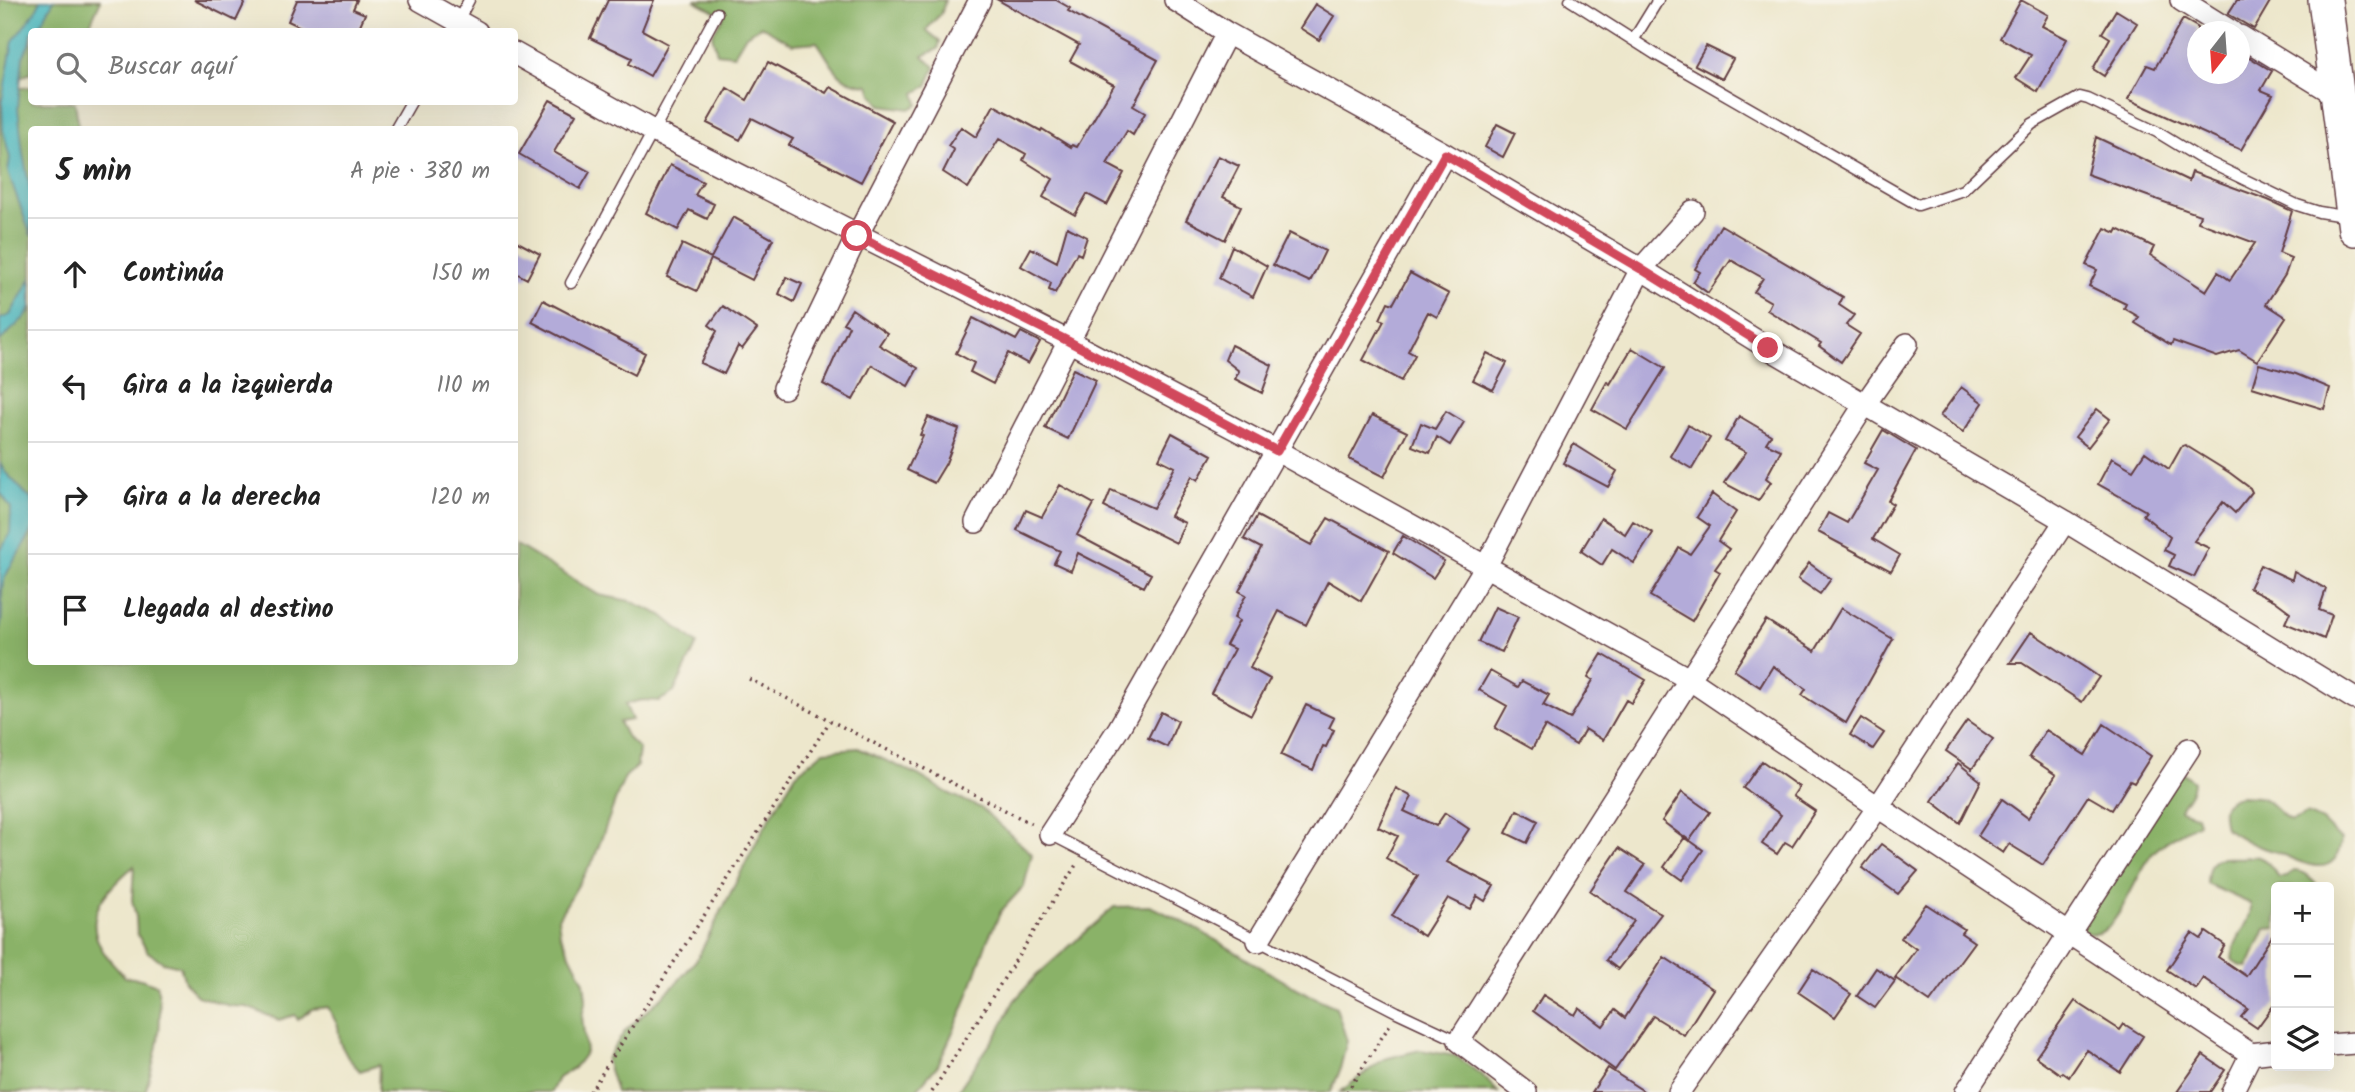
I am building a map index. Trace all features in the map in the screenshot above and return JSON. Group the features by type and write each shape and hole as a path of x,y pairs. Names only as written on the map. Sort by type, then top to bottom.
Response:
{"main road":[{"path":"2325,0 2354,223"}],"street":[{"path":"421,0 455,26"},
{"path":"784,388 857,236 980,0"},
{"path":"1175,0 1227,33 1445,154 1641,269 1768,348 2065,521 2355,699"},
{"path":"2181,0 2214,21"},
{"path":"976,522 1227,33"},
{"path":"2250,43 2338,96"},
{"path":"518,55 653,131 1068,341 1277,451 1689,679 2250,1054 2271,1052"},
{"path":"1051,834 1119,728 1445,154"},
{"path":"1258,941 1486,566 1641,269 1693,211"},
{"path":"1526,1092 1459,1041 1865,404 1907,344"},
{"path":"1679,1092 1878,807 2065,521"},
{"path":"1966,1092 2189,750"},
{"path":"2334,1045 2355,1043"},
{"path":"2232,1092 2250,1054"}],"lane":[{"path":"455,26 469,0"},
{"path":"1570,0 1655,54 1918,205 1962,190 2032,124 2080,97 2157,132 2198,157 2297,205 2354,223"},
{"path":"1634,39 1658,0"},
{"path":"572,283 717,13"},
{"path":"397,126 409,105"},
{"path":"1051,834 1397,1012 1459,1041"}],"path":[{"path":"749,679 1051,834"},
{"path":"590,1092 830,721"},
{"path":"932,1092 1085,852"},
{"path":"1347,1092 1397,1012"}],"green space":[{"path":"0,0 100,0 88,28 28,28 28,74 20,78 17,86 28,87 28,105 75,105 78,122 77,126 28,126 28,665 518,665 518,546 599,595 630,601 662,615 697,644 674,692 659,701 642,700 625,704 632,720 619,722 626,736 639,749 637,766 625,777 594,859 558,918 560,934 584,982 586,999 582,1016 586,1052 574,1068 558,1078 551,1092 378,1092 379,1065 360,1071 348,1058 340,1043 338,1026 328,1007 312,1009 298,1020 295,1015 279,1020 247,1007 230,1006 197,996 185,982 180,966 163,962 148,952 137,934 132,900 134,866 100,903 94,926 103,951 125,977 157,985 160,1026 145,1092 0,1092"},
{"path":"694,0 945,0 942,12 926,30 940,41 938,49 923,56 935,67 927,86 915,93 918,104 910,109 881,105 869,85 849,81 837,72 817,42 793,44 761,26 746,35 734,55 717,53 712,35 724,16"},
{"path":"858,748 981,808 1032,854 1024,886 1001,911 987,941 965,1005 938,1065 915,1092 616,1092 606,1060 625,1031 675,985 697,959 761,833 796,774 824,751"},
{"path":"2180,770 2193,781 2192,789 2180,810 2196,815 2198,823 2153,853 2107,928 2097,934 2084,932 2072,910 2078,895 2100,878 2124,845 2131,820"},
{"path":"2240,796 2263,798 2291,821 2307,814 2322,821 2341,840 2333,861 2326,865 2309,865 2254,844 2225,828 2225,803"},
{"path":"2259,857 2272,867 2279,878 2298,871 2314,882 2271,882 2271,928 2265,929 2247,967 2238,965 2232,959 2233,951 2249,918 2251,904 2207,884 2211,864 2216,860"},
{"path":"1149,906 1197,929 1289,984 1336,1007 1347,1041 1331,1092 957,1092 999,1031 1014,1001 1036,976 1114,907"},
{"path":"1420,1050 1456,1056 1484,1077 1498,1092 1340,1092 1384,1059"}],"water":[{"path":"41,0 54,0 39,28 28,28 28,46 23,57 18,107 28,178 28,228 8,172 10,158 3,130 2,100 13,41"},
{"path":"28,283 28,312 0,341 0,319 10,315"},
{"path":"0,462 5,472 28,496 28,538 3,583 0,628 0,552 10,533 11,508 0,492"}],"building":[{"path":"194,0 246,0 236,21"},
{"path":"297,0 357,0 353,9 365,14 359,28 303,28 288,21"},
{"path":"608,0 654,0 642,30 668,44 650,76 629,64 632,58 590,38"},
{"path":"998,0 1056,0 1070,8 1068,11 1158,60 1133,106 1145,113 1133,135 1127,131 1107,164 1124,173 1107,205 1087,194 1075,215 1043,197 1053,179 1023,160 1026,154 999,139 968,188 943,172 954,150 948,146 961,127 976,137 994,105 1071,147 1077,147 1114,85 1070,61 1079,45"},
{"path":"2021,0 2048,15 2042,26 2067,39 2038,92 2016,78 2031,55 2000,38"},
{"path":"2237,0 2271,0 2254,29 2250,27 2250,21 2240,21 2228,14"},
{"path":"1315,4 1334,16 1319,40 1300,28"},
{"path":"2116,10 2137,23 2104,76 2093,69 2110,38 2102,33"},
{"path":"2183,19 2187,21 2187,84 2250,84 2250,58 2272,71 2261,90 2273,95 2241,150 2128,99 2147,65 2155,68"},
{"path":"1706,46 1733,59 1722,79 1695,65"},
{"path":"768,62 826,93 830,87 893,121 861,182 789,145 793,139 752,118 740,140 707,123 727,88 747,100"},
{"path":"550,100 576,114 554,152 590,172 580,189 519,154"},
{"path":"1497,124 1515,133 1503,157 1485,147"},
{"path":"2096,137 2189,181 2192,172 2292,211 2279,253 2291,258 2285,275 2266,304 2286,317 2257,361 2239,350 2217,357 2173,341 2171,345 2135,323 2139,317 2124,308 2126,304 2089,286 2097,270 2086,265 2105,228 2116,233 2118,229 2154,247 2150,255 2206,291 2218,272 2230,280 2255,243 2198,222 2200,215 2087,174"},
{"path":"1218,156 1239,166 1223,197 1241,206 1225,240 1186,220"},
{"path":"670,165 703,182 695,195 714,204 707,219 689,210 678,230 646,213"},
{"path":"733,217 773,239 752,280 711,259 697,291 667,277 682,244 711,258"},
{"path":"1721,225 1843,297 1839,305 1854,315 1846,325 1860,334 1841,362 1819,346 1821,343 1767,310 1771,302 1754,292 1763,278 1731,260 1708,293 1693,282 1700,272 1695,269"},
{"path":"1067,227 1087,237 1081,255 1077,253 1055,293 1049,290 1051,283 1021,266 1031,248 1057,262"},
{"path":"1289,233 1325,251 1310,282 1273,265"},
{"path":"518,242 540,254 527,279 518,274"},
{"path":"1232,246 1267,266 1253,297 1219,278"},
{"path":"1410,273 1449,294 1437,317 1428,312 1408,351 1415,355 1401,381 1363,360 1384,321 1380,319 1388,302 1393,304"},
{"path":"786,277 802,284 794,302 779,294"},
{"path":"543,300 645,353 634,375 532,322"},
{"path":"723,306 757,329 742,349 738,346 724,374 700,363 717,331 709,325"},
{"path":"852,309 887,333 879,345 918,368 908,386 872,365 853,400 823,384 849,326 843,323"},
{"path":"973,318 1016,340 1021,332 1040,342 1028,364 1008,353 993,384 970,372 974,363 956,353"},
{"path":"1231,345 1272,365 1262,393 1235,379 1239,371 1225,360"},
{"path":"1632,348 1665,368 1627,429 1592,409 1607,382 1610,384"},
{"path":"1487,353 1507,363 1493,390 1473,380"},
{"path":"2259,364 2296,374 2330,388 2324,409 2252,387"},
{"path":"1073,369 1096,380 1068,439 1045,428"},
{"path":"1961,387 1983,403 1963,432 1940,416"},
{"path":"2097,409 2110,419 2088,447 2075,437"},
{"path":"1446,411 1464,422 1450,445 1437,437 1430,453 1412,446 1421,423 1435,429"},
{"path":"1372,415 1407,432 1384,477 1349,459"},
{"path":"1739,416 1771,435 1766,443 1781,450 1766,478 1771,482 1758,501 1724,483 1746,452 1725,441"},
{"path":"928,417 959,429 946,463 934,483 907,470 923,436 920,435"},
{"path":"1688,425 1710,438 1692,469 1670,456"},
{"path":"1883,430 1916,450 1888,501 1893,504 1873,539 1900,555 1891,571 1818,532 1828,513 1847,523 1878,470 1864,463"},
{"path":"1172,433 1212,455 1198,480 1192,476 1170,516 1185,523 1176,543 1104,507 1111,490 1153,508 1175,467 1159,459"},
{"path":"1574,444 1617,471 1608,487 1563,463"},
{"path":"2185,445 2230,473 2252,492 2235,513 2223,502 2194,541 2209,548 2194,577 2169,566 2174,555 2164,550 2170,537 2143,515 2146,511 2098,484 2112,458 2133,470 2145,452 2169,469"},
{"path":"1060,485 1094,504 1077,535 1151,574 1144,587 1078,553 1071,571 1054,563 1060,551 1017,530 1026,510 1042,517"},
{"path":"1712,494 1736,512 1718,541 1729,549 1715,569 1720,572 1692,621 1650,596 1679,548 1690,554 1710,526 1697,517"},
{"path":"1257,516 1311,545 1328,518 1389,551 1361,601 1328,581 1306,625 1279,611 1250,668 1270,679 1251,715 1211,693 1234,649 1226,645 1239,621 1234,618 1246,595 1239,591 1261,548 1244,539"},
{"path":"1601,518 1625,534 1633,521 1653,533 1634,563 1612,549 1602,565 1581,551"},
{"path":"1403,536 1444,561 1433,578 1393,553"},
{"path":"1809,563 1831,579 1820,594 1798,579"},
{"path":"2260,565 2292,580 2294,571 2326,589 2319,610 2332,615 2324,639 2285,623 2290,612 2274,600 2249,588"},
{"path":"1495,607 1518,617 1502,652 1478,642"},
{"path":"1841,608 1893,639 1846,723 1802,695 1806,689 1773,666 1760,687 1734,670 1766,620 1815,651"},
{"path":"2031,632 2099,677 2082,702 2022,663 2010,663"},
{"path":"1602,654 1646,680 1631,703 1626,700 1603,740 1585,729 1576,745 1545,726 1532,749 1495,728 1507,706 1479,690 1490,671 1518,687 1522,681 1549,695 1543,705 1570,719 1593,680 1588,677"},
{"path":"1306,705 1334,718 1329,728 1334,730 1326,747 1323,746 1313,770 1281,755"},
{"path":"1161,712 1178,721 1167,747 1148,738"},
{"path":"1861,718 1884,733 1873,749 1850,735"},
{"path":"1967,721 1993,739 1972,769 1946,751"},
{"path":"2104,724 2151,756 2134,783 2130,781 2112,810 2088,796 2043,865 2009,844 2003,853 1978,836 2002,799 2028,818 2056,775 2029,757 2046,730 2085,755"},
{"path":"1762,761 1799,787 1793,796 1815,811 1792,846 1785,842 1777,854 1762,844 1781,815 1743,788"},
{"path":"1958,763 1981,781 1960,823 1932,801"},
{"path":"1396,788 1412,797 1404,811 1436,826 1445,813 1469,829 1447,862 1494,886 1485,901 1477,896 1470,909 1448,898 1424,936 1392,916 1418,876 1386,858 1398,836 1378,827"},
{"path":"1682,792 1710,812 1689,841 1662,821"},
{"path":"1517,810 1538,821 1527,843 1506,833"},
{"path":"1685,837 1703,850 1682,880 1664,867"},
{"path":"1881,844 1918,871 1898,894 1862,868"},
{"path":"1619,848 1645,865 1627,892 1661,914 1618,969 1606,960 1634,921 1590,891"},
{"path":"1926,904 1964,929 1961,933 1974,942 1930,1002 1895,978 1916,949 1901,938"},
{"path":"2206,932 2225,945 2218,957 2246,976 2271,938 2271,1009 2257,1028 2241,1017 2248,1009 2203,978 2196,989 2167,970 2192,933 2201,939"},
{"path":"1664,957 1713,989 1684,1035 1653,1016 1615,1070 1533,1011 1543,995 1575,1015 1579,1008 1603,1026 1615,1010 1625,1018"},
{"path":"1876,968 1895,981 1875,1008 1857,996"},
{"path":"1813,969 1851,994 1835,1017 1798,992"},
{"path":"2075,1001 2120,1030 2124,1024 2143,1036 2120,1072 2087,1050 2069,1077 2036,1057"},
{"path":"2203,1055 2225,1070 2210,1092 2177,1092"},
{"path":"1608,1068 1645,1092 1592,1092"}],"route":[{"path":"857,236 1068,341 1277,451 1445,154 1641,269 1768,348"}]}
